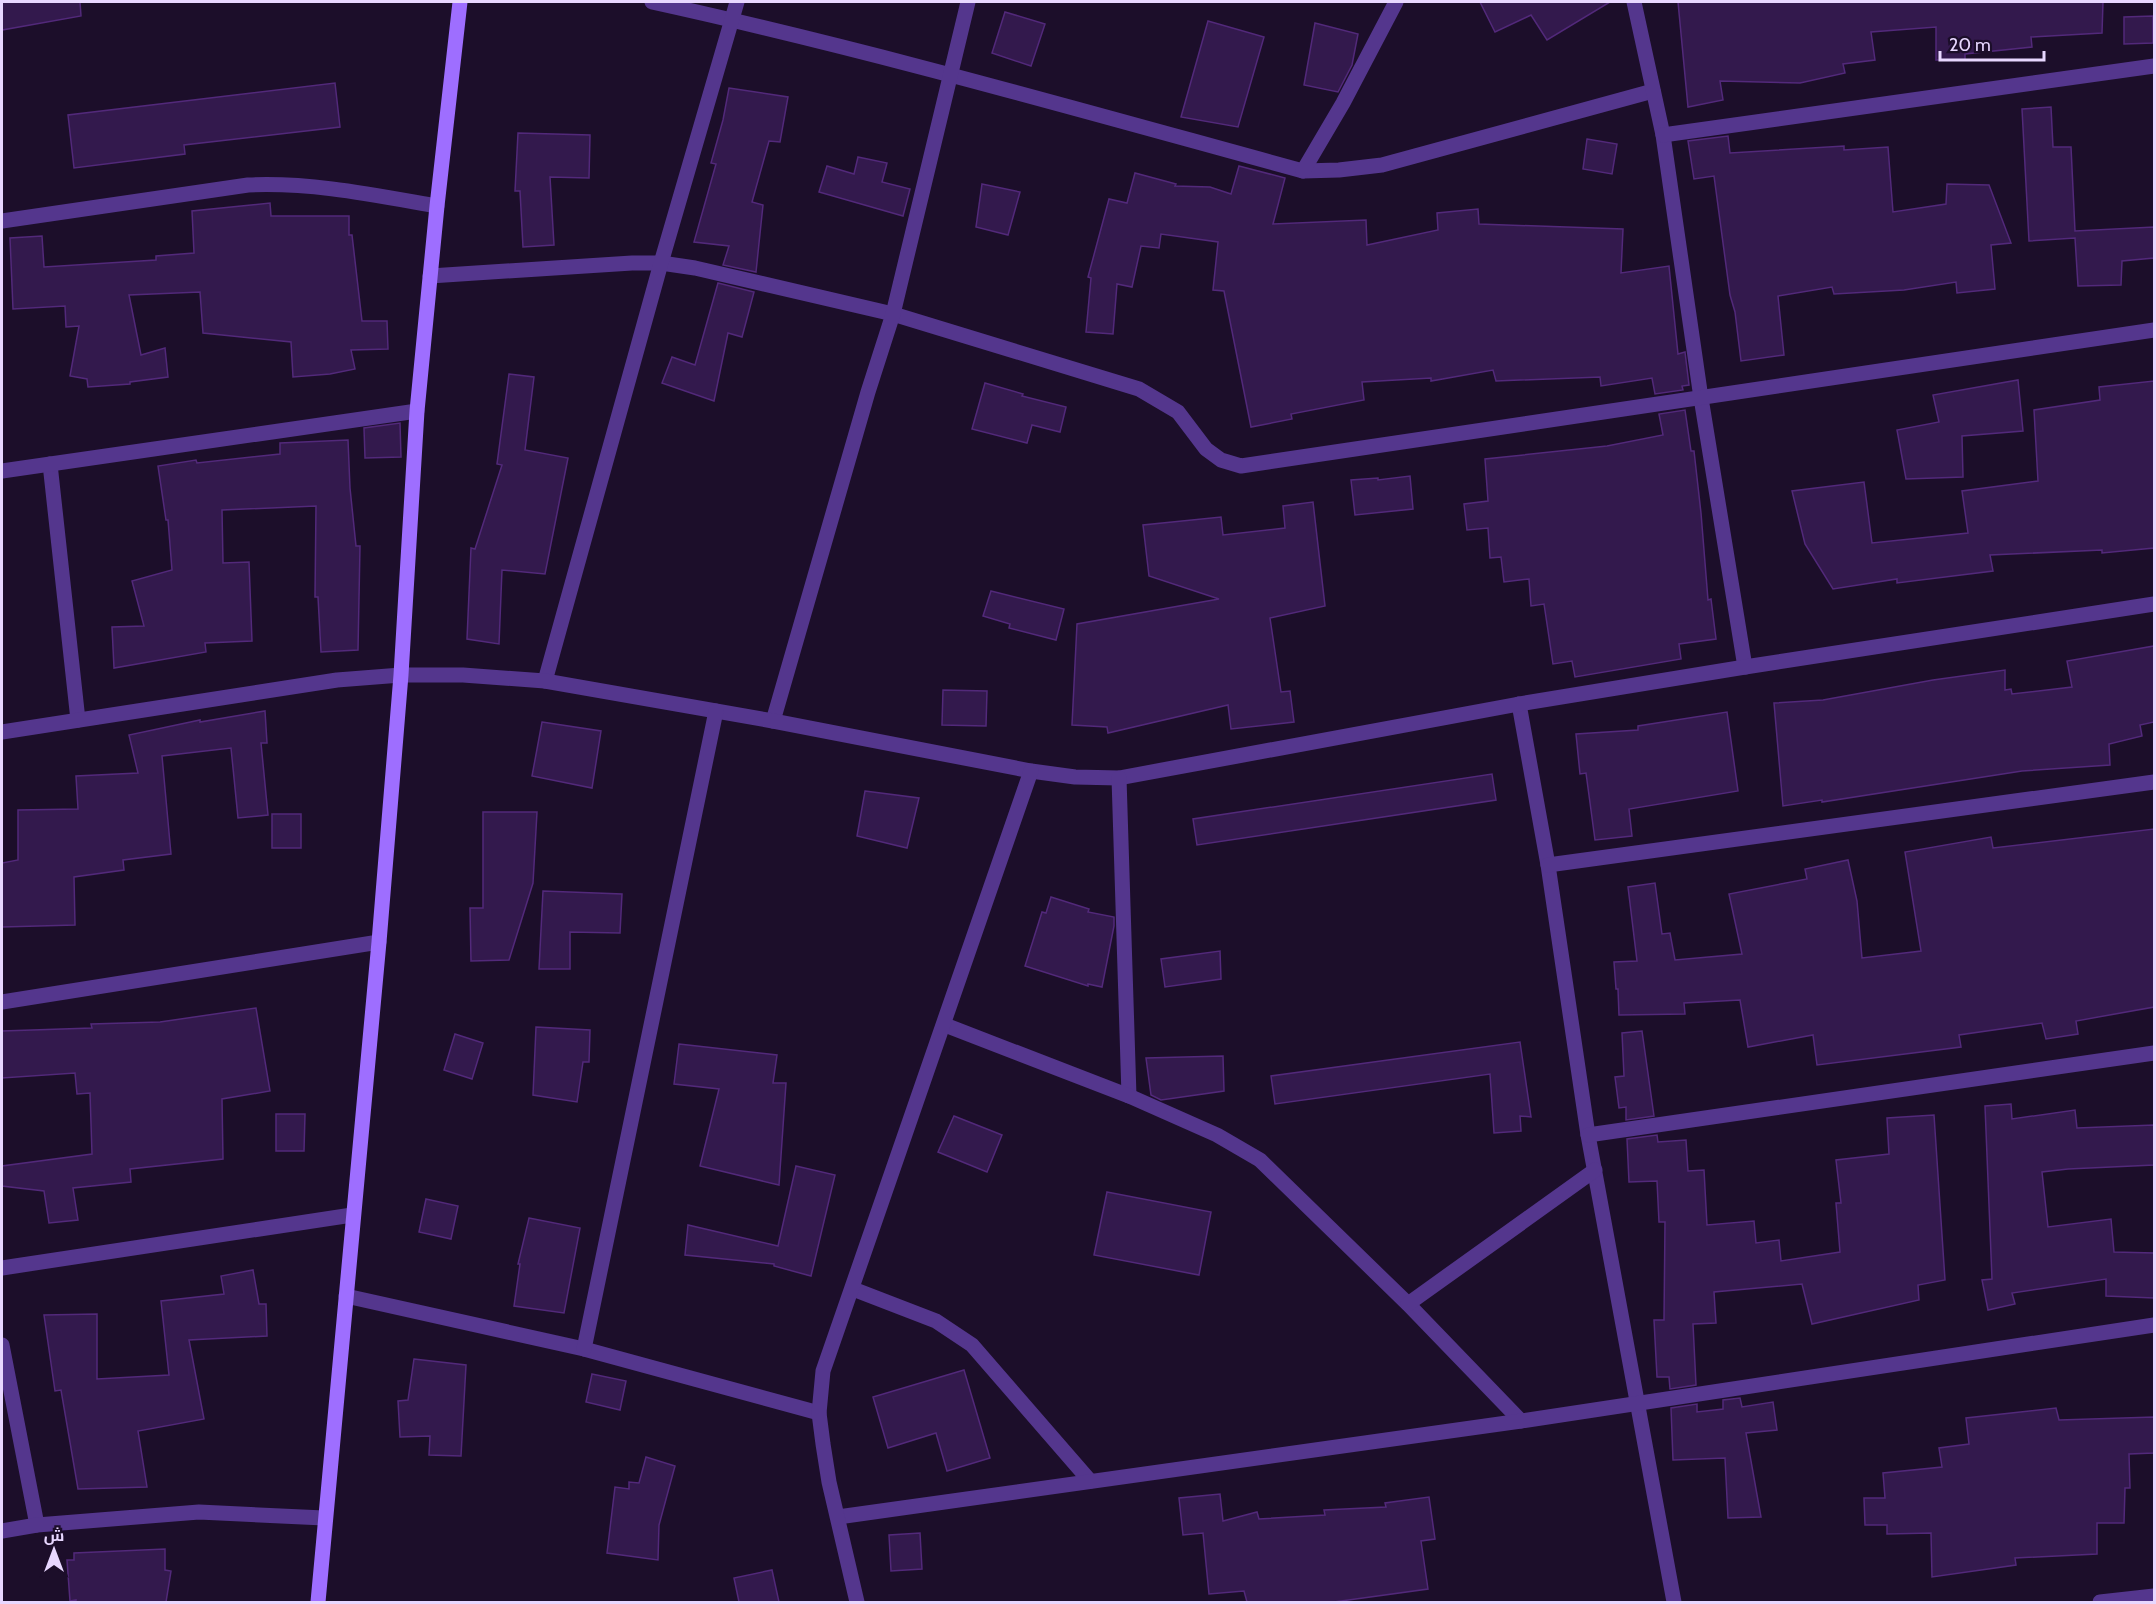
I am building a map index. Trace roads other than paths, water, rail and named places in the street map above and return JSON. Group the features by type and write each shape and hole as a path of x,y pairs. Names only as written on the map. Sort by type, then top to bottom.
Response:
{"street":[{"path":"318,1602 379,942 401,675 417,411 460,2"},
{"path":"652,2 732,19 950,75 1303,171 1339,171 1382,165 1653,91"},
{"path":"545,681 661,263 737,2"},
{"path":"773,721 868,392 893,314 968,2"},
{"path":"1303,171 1343,103 1396,2"},
{"path":"1634,2 1663,135 1701,398 1744,667"},
{"path":"1663,135 2154,66"},
{"path":"2,221 236,187 274,184 342,190 437,206"},
{"path":"430,276 661,263 695,268 893,314 1139,388 1178,412 1206,449 1221,460 1241,466 2154,330"},
{"path":"2,471 417,411"},
{"path":"50,464 78,720"},
{"path":"2,732 337,680 401,675 464,675 545,681 773,721 1031,771 1075,777 1119,778 1519,704 2154,604"},
{"path":"1519,704 1548,865 1588,1135 1674,1602"},
{"path":"584,1349 716,711"},
{"path":"857,1602 829,1482 819,1413 823,1371 945,1025 1031,771"},
{"path":"1119,778 1130,1096"},
{"path":"1548,865 2154,782"},
{"path":"2,1002 379,942"},
{"path":"945,1025 1130,1096 1217,1135 1260,1160 1408,1304 1521,1421"},
{"path":"1588,1135 2154,1053"},
{"path":"1408,1304 1595,1170"},
{"path":"2,1268 352,1215"},
{"path":"853,1289 936,1321 972,1345 1090,1481"},
{"path":"345,1296 584,1349 819,1413"},
{"path":"838,1517 1521,1421 2154,1325"},
{"path":"2,1345 37,1525"},
{"path":"2,1531 37,1525 199,1512 324,1518"},
{"path":"2100,1602 2154,1596"}]}
